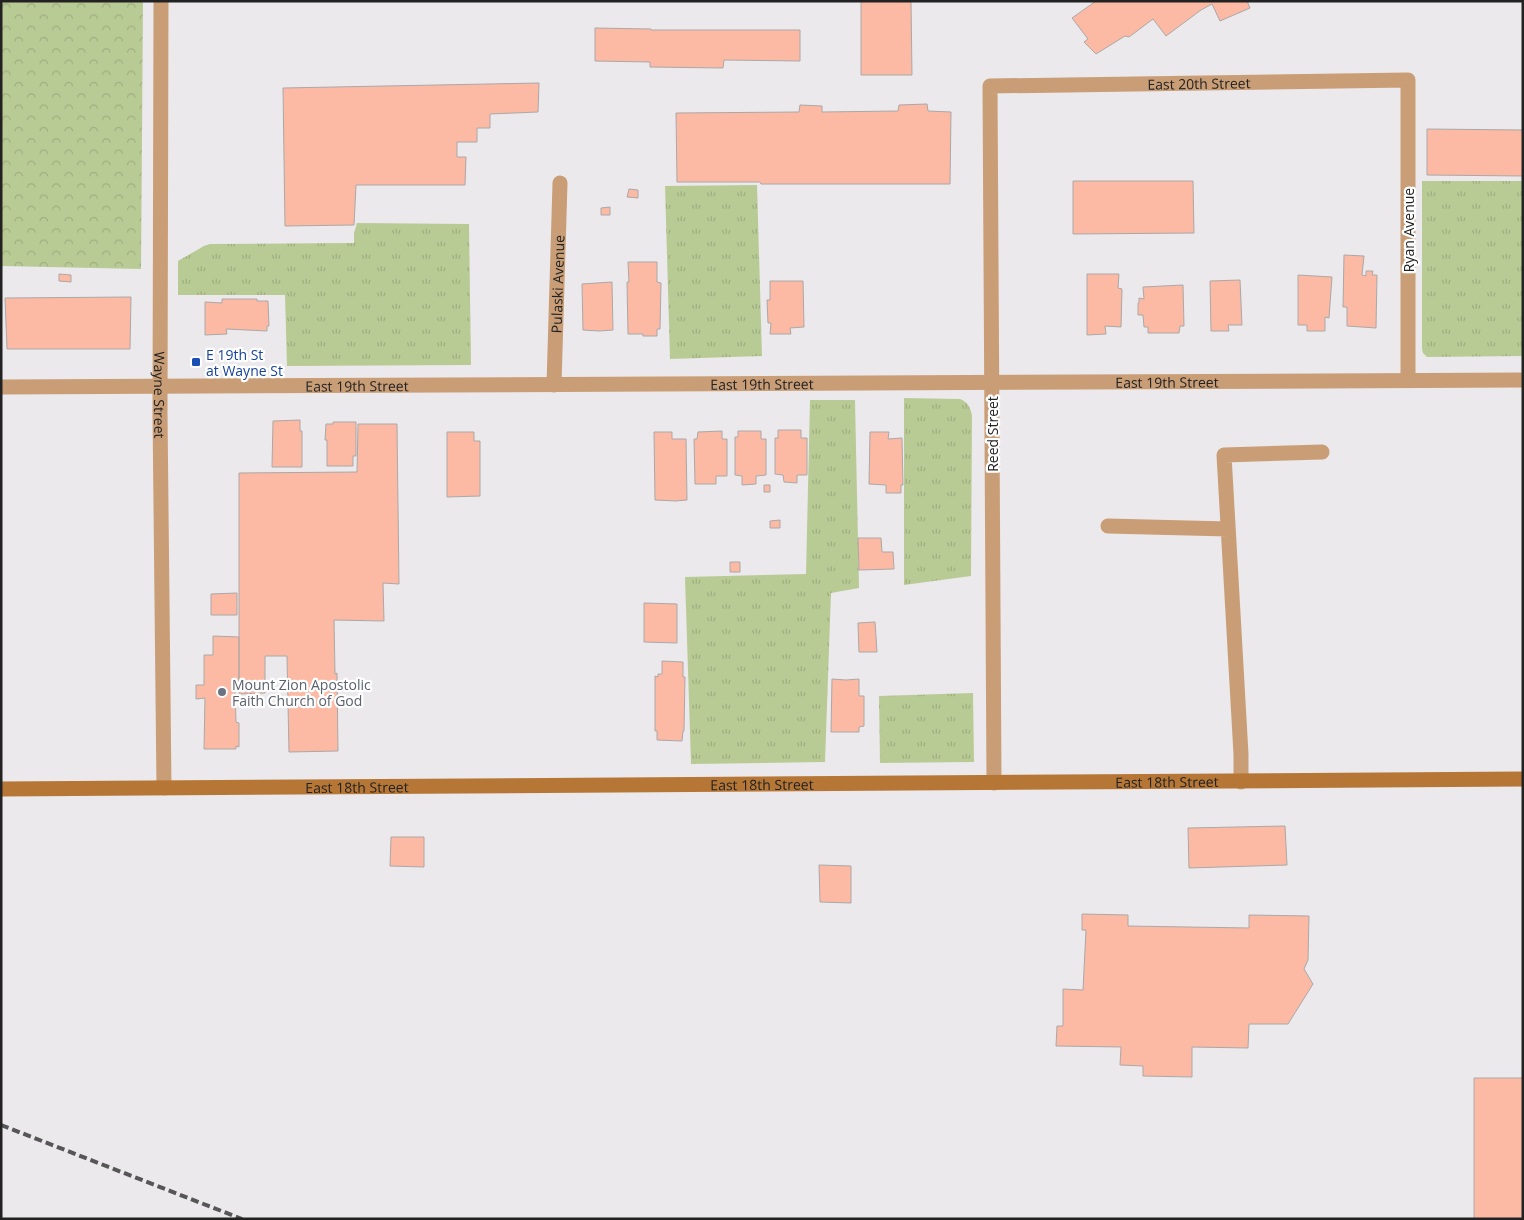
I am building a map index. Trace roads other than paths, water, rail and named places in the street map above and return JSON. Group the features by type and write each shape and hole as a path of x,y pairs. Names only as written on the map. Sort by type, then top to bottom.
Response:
{"main road":[{"name":"East 18th Street","path":"1,789 1523,780"}],"street":[{"name":"Wayne Street","path":"161,1 160,386 164,788"},
{"name":"East 20th Street","path":"990,86 1408,80"},
{"name":"Ryan Avenue","path":"1408,80 1408,380"},
{"name":"Reed Street","path":"990,86 994,783"},
{"name":"Pulaski Avenue","path":"554,385 560,183"},
{"name":"East 19th Street","path":"1,387 1523,380"},
{"path":"1241,782 1224,455 1322,452"},
{"path":"1108,526 1228,529"}],"railway":[{"path":"1,1125 242,1219"}],"place":[{"name":"E 19th St at Wayne St","path":"196,362"},
{"name":"Mount Zion Apostolic Faith Church of God","path":"222,692"}]}
